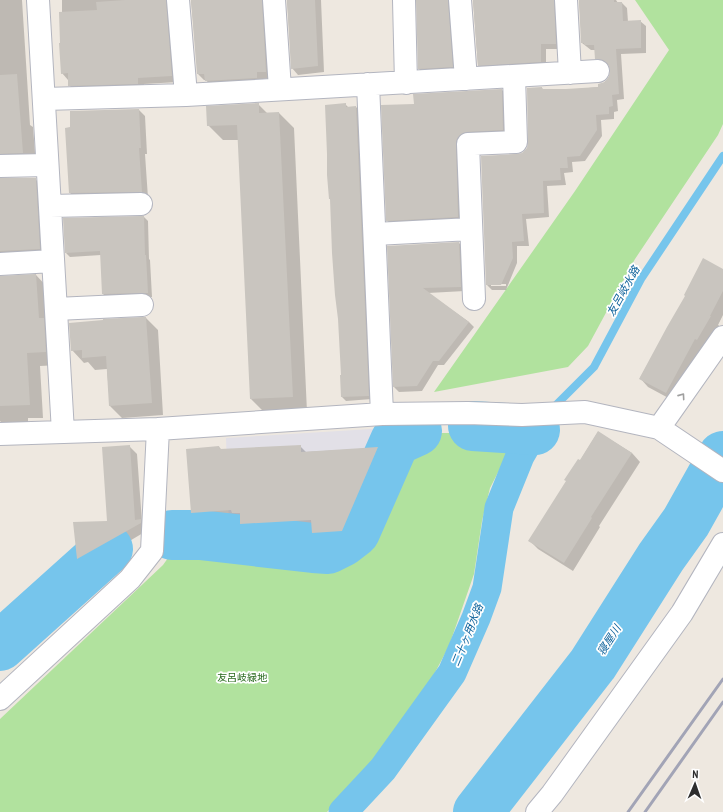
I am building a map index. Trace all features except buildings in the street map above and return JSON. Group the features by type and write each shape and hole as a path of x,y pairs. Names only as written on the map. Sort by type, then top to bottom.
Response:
{"street":[{"path":"38,0 63,432"},
{"path":"178,0 186,95"},
{"path":"274,0 280,89"},
{"path":"404,0 406,83"},
{"path":"460,0 466,79"},
{"path":"566,0 570,73"},
{"path":"44,99 186,95 598,71"},
{"path":"474,299 468,144 516,142 514,76"},
{"path":"368,84 382,414"},
{"path":"0,166 47,165"},
{"path":"50,206 141,204"},
{"path":"374,234 471,229"},
{"path":"0,264 53,261"},
{"path":"56,309 142,305"},
{"path":"659,428 723,337"},
{"path":"0,434 158,429 382,414 468,413 522,415 585,412 659,428 723,471"},
{"path":"0,699 130,579 152,551 158,429"},
{"path":"537,812 552,794 682,613 723,544"}],"shaded area":[{"path":"387,428 357,514 340,538 321,545 229,524 226,438"}],"green space":[{"path":"635,0 723,0 723,124 718,135 635,259 588,346 568,367 434,392 575,191 669,50"},
{"name":"友呂岐緑地","path":"418,433 518,433 490,488 482,521 474,574 449,646 412,716 356,783 327,812 0,812 0,719 163,565 168,558 172,539 176,536 200,537 329,551 343,544 357,534 398,442"}],"waterway":[{"name":"友呂岐水路","path":"535,430 556,405 594,367 641,279 723,156"},
{"path":"473,426 535,430"},
{"name":"二十ヶ用水路","path":"343,812 383,769 452,673 476,618 487,588 499,508 520,456 535,430"},
{"path":"172,535 200,535 328,549 342,542 355,532 395,441 417,431"},
{"name":"寝屋川","path":"478,812 593,664 661,557 686,522 723,456"},
{"path":"0,646 108,549"}],"railway":[{"path":"628,812 723,679"},
{"path":"645,812 723,702"}]}
